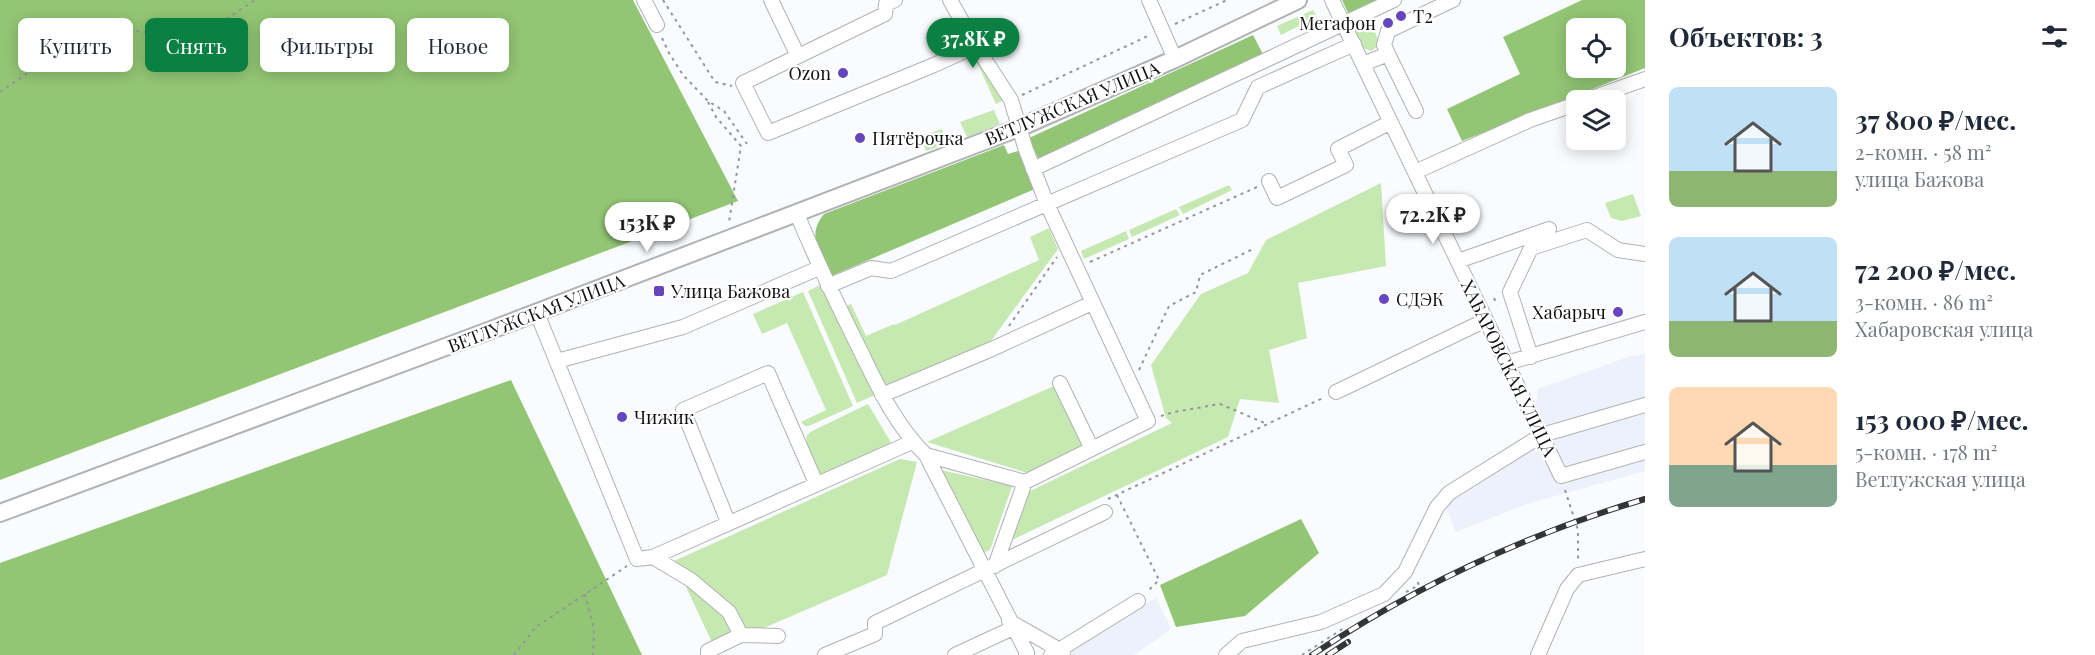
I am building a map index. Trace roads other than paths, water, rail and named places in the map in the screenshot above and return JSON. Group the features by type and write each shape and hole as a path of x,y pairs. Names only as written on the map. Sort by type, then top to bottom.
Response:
{"main road":[{"name":"ВЕТЛУЖСКАЯ УЛИЦА","path":"0,513 537,313 1021,127 1175,59 1298,0"}],"street":[{"path":"644,0 657,25"},
{"path":"771,0 798,56"},
{"path":"895,0 886,4 885,14 743,83 768,133 976,46"},
{"path":"950,0 1011,100 1047,204 1148,421 1025,482 989,569"},
{"path":"1149,0 1175,59"},
{"name":"ХАБАРОВСКАЯ УЛИЦА","path":"1332,0 1561,476 1645,452"},
{"path":"1033,169 1394,0"},
{"path":"1416,111 1384,45 1388,31 1453,0"},
{"path":"828,286 871,268 891,271 1242,120 1258,87 1354,44"},
{"path":"1364,64 1388,54"},
{"path":"1614,90 1645,79"},
{"path":"1415,172 1530,120 1566,107"},
{"path":"1269,181 1277,198 1346,165 1338,148 1391,122"},
{"path":"797,214 819,268 882,394 912,442 926,455 989,569 1026,655"},
{"path":"1458,261 1549,229"},
{"path":"1531,357 1510,292 1530,248 1587,230 1618,250 1645,254"},
{"path":"557,361 683,327 819,268"},
{"path":"882,394 992,349 1092,303"},
{"path":"537,313 637,559 654,557 728,522 912,442"},
{"path":"1336,392 1486,320"},
{"path":"1507,363 1645,322"},
{"path":"728,522 683,410 768,373 816,483"},
{"path":"1060,383 1092,449"},
{"path":"1226,655 1242,641 1321,622 1384,594 1405,572 1437,507 1449,493 1542,435 1645,405"},
{"path":"926,455 1025,482"},
{"path":"825,655 875,634 875,623 989,569 1106,506"},
{"path":"654,557 692,580 729,612 741,635"},
{"path":"1538,655 1567,589 1578,575 1645,559"},
{"path":"1011,624 1057,653 1138,602"},
{"path":"956,655 1011,624"},
{"path":"708,655 708,651 741,635 778,636"}],"railway":[{"path":"1312,655 1390,607 1472,565 1558,529 1645,499"},
{"path":"1328,655 1348,642"}],"place":[{"name":"T2","path":"1401,16"},
{"name":"Мегафон","path":"1388,23"},
{"name":"Ozon","path":"843,73"},
{"name":"Пятёрочка","path":"860,138"},
{"name":"Улица Бажова","path":"659,291"},
{"name":"СДЭК","path":"1384,299"},
{"name":"Хабарыч","path":"1618,312"},
{"name":"Чижик","path":"622,417"}]}
